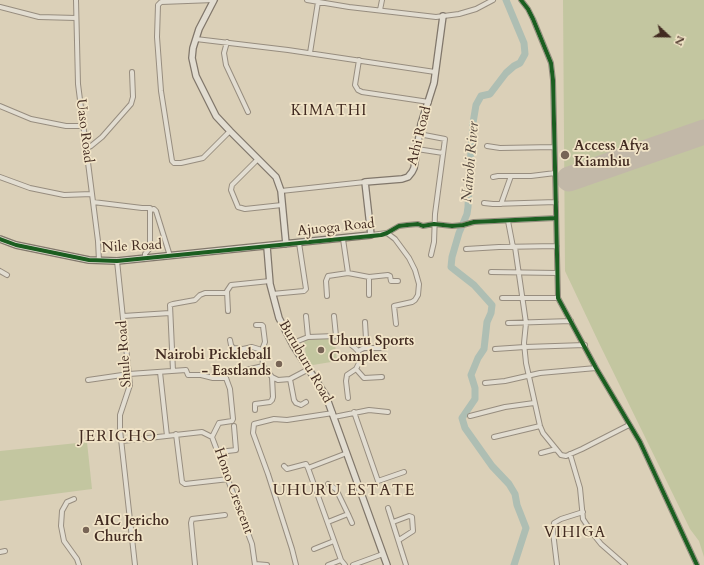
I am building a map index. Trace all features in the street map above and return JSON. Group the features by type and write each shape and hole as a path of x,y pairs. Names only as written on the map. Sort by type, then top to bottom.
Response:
{"street":[{"name":"Uaso Road","path":"76,0 77,72 98,241 99,261"},
{"path":"230,132 204,158 181,163 174,163 172,161 161,91 158,36 158,5 161,2 214,0 196,38 192,58 196,76 216,116 230,132 276,177 281,191 286,244"},
{"path":"307,0 436,17 476,9 493,0"},
{"path":"380,10 382,0"},
{"path":"521,0 533,19 551,63 553,80 558,298 585,345 596,368 640,442 697,565"},
{"path":"310,53 318,2"},
{"path":"0,7 39,17 76,18"},
{"name":"Athi Road","path":"281,191 408,177 414,168 419,134 435,72 443,16"},
{"path":"196,38 310,53 435,72"},
{"path":"227,42 224,53 226,66 248,112"},
{"path":"359,60 355,85 358,90 362,92 428,102"},
{"path":"87,148 102,137 131,104 133,97 132,72"},
{"path":"0,106 31,119 66,126 84,126"},
{"path":"419,134 445,138 434,224 434,242 431,255"},
{"path":"487,146 500,148 554,147"},
{"path":"417,149 443,153"},
{"path":"258,159 232,186 231,190 238,207 245,209 282,205"},
{"path":"493,177 531,176 555,173"},
{"path":"501,204 511,176"},
{"path":"0,177 22,186 42,191 64,195 92,194"},
{"name":"Ajuoga Road","path":"365,182 371,235"},
{"path":"93,202 149,208 150,210 154,209 156,211 170,256"},
{"path":"484,203 501,204 556,202"},
{"path":"145,259 145,254 150,248 150,210"},
{"name":"Ajuoga Road","path":"267,247 387,233 399,226 418,224 424,226 434,224 452,226 474,222 556,218"},
{"path":"508,221 514,247 526,323 525,347 528,376 540,426 556,449 563,456 568,456 629,425"},
{"path":"387,233 395,240 409,258 415,270 419,284 418,295 415,300 394,306 396,324"},
{"name":"Nile Road","path":"0,239 16,245 99,261 145,259 267,247"},
{"path":"343,239 348,273"},
{"path":"272,294 304,291 306,289 299,243"},
{"path":"466,249 557,246"},
{"name":"Buruburu Road","path":"267,247 272,294 280,318 293,345 326,396 387,565"},
{"name":"Shule Road","path":"117,261 129,374 129,390 120,415 120,430 135,565"},
{"path":"491,272 557,273"},
{"path":"327,296 326,281 328,276 348,273 369,277 388,275 390,276 390,282 398,281"},
{"path":"369,277 369,295"},
{"path":"228,311 227,293 231,285 270,281"},
{"path":"173,371 170,306 172,304 195,300 200,295 205,293 227,293"},
{"path":"502,298 558,298"},
{"path":"123,316 170,313"},
{"path":"306,316 308,338"},
{"path":"334,316 336,336"},
{"path":"508,323 571,321"},
{"path":"364,348 366,340 365,322"},
{"path":"255,410 255,404 270,402 273,397 272,378 263,366 262,350 265,342 263,326 256,325"},
{"path":"293,345 298,341 308,338 336,336 351,344 358,351 360,361 356,369 349,373 346,378 348,398"},
{"path":"230,340 230,345 233,348 243,349 252,347 262,350"},
{"path":"495,349 585,345"},
{"path":"358,351 364,348 385,348"},
{"path":"242,371 263,366"},
{"path":"485,383 506,381 540,373 596,368"},
{"path":"272,378 278,380 290,379 308,369"},
{"path":"356,369 364,378 382,377"},
{"path":"88,380 129,374 186,370 188,375 201,375 227,379 230,389 233,420 219,423 212,437"},
{"path":"160,372 167,436"},
{"path":"290,379 294,400 296,403 301,405 306,402"},
{"path":"470,416 534,403"},
{"path":"296,565 268,474 253,433 254,424 274,420 287,420 369,410 388,412"},
{"path":"354,412 378,481 404,472"},
{"path":"219,452 236,450 234,426"},
{"path":"494,437 540,426"},
{"name":"Hono Crescent","path":"122,441 202,432 212,437 219,452 252,544 255,564"},
{"path":"176,434 182,482 185,484 229,479"},
{"path":"541,453 556,449"},
{"path":"308,468 347,453"},
{"path":"570,454 580,488 583,519 601,544 625,565"},
{"path":"284,466 287,469 306,464 341,560 345,565"},
{"path":"328,484 336,489 352,523"},
{"path":"74,499 67,502 60,519 64,541 77,559 79,565"},
{"path":"388,508 406,565"},
{"path":"557,565 553,532 554,523 561,519 583,512"},
{"path":"195,565 191,523 192,519 225,514"},
{"path":"328,522 348,514"},
{"path":"393,522 409,516 412,517 413,531 399,540"},
{"path":"314,549 334,541"},
{"path":"353,565 383,554"},
{"path":"328,565 341,560"},
{"path":"255,564 267,565"}],"green space":[{"path":"563,0 704,0 704,557 699,541 690,529 565,271"},
{"name":"Uhuru Sports Complex","path":"334,336 337,361 307,366 304,339"},
{"path":"87,442 92,489 0,501 0,451"}],"waterway":[{"name":"Nairobi River","path":"506,0 524,43 525,54 520,63 506,73 490,94 481,96 476,105 473,123 467,214 459,233 452,257 451,267 474,285 492,305 491,313 487,322 484,349 478,358 471,375 475,388 475,399 462,418 465,428 492,466 509,484 515,494 517,505 526,528 514,565"}],"runway":[{"path":"569,179 704,132"}],"cycle path":[{"path":"521,0 533,19 551,63 553,80 558,298 596,368 640,442 697,565"},
{"path":"0,239 16,245 89,260 117,261 381,235 399,226 407,225 418,224 423,226 434,224 452,226 474,222 556,218"}],"place":[{"name":"Access Afya Kiambiu","path":"565,155"},
{"name":"Uhuru Sports Complex","path":"321,350"},
{"name":"Nairobi Pickleball - Eastlands","path":"279,364"},
{"name":"AIC Jericho Church","path":"86,530"}],"district":[{"name":"KIMATHI","path":"329,112"},
{"name":"JERICHO","path":"118,437"},
{"name":"UHURU ESTATE","path":"344,491"},
{"name":"VIHIGA","path":"575,534"}]}
